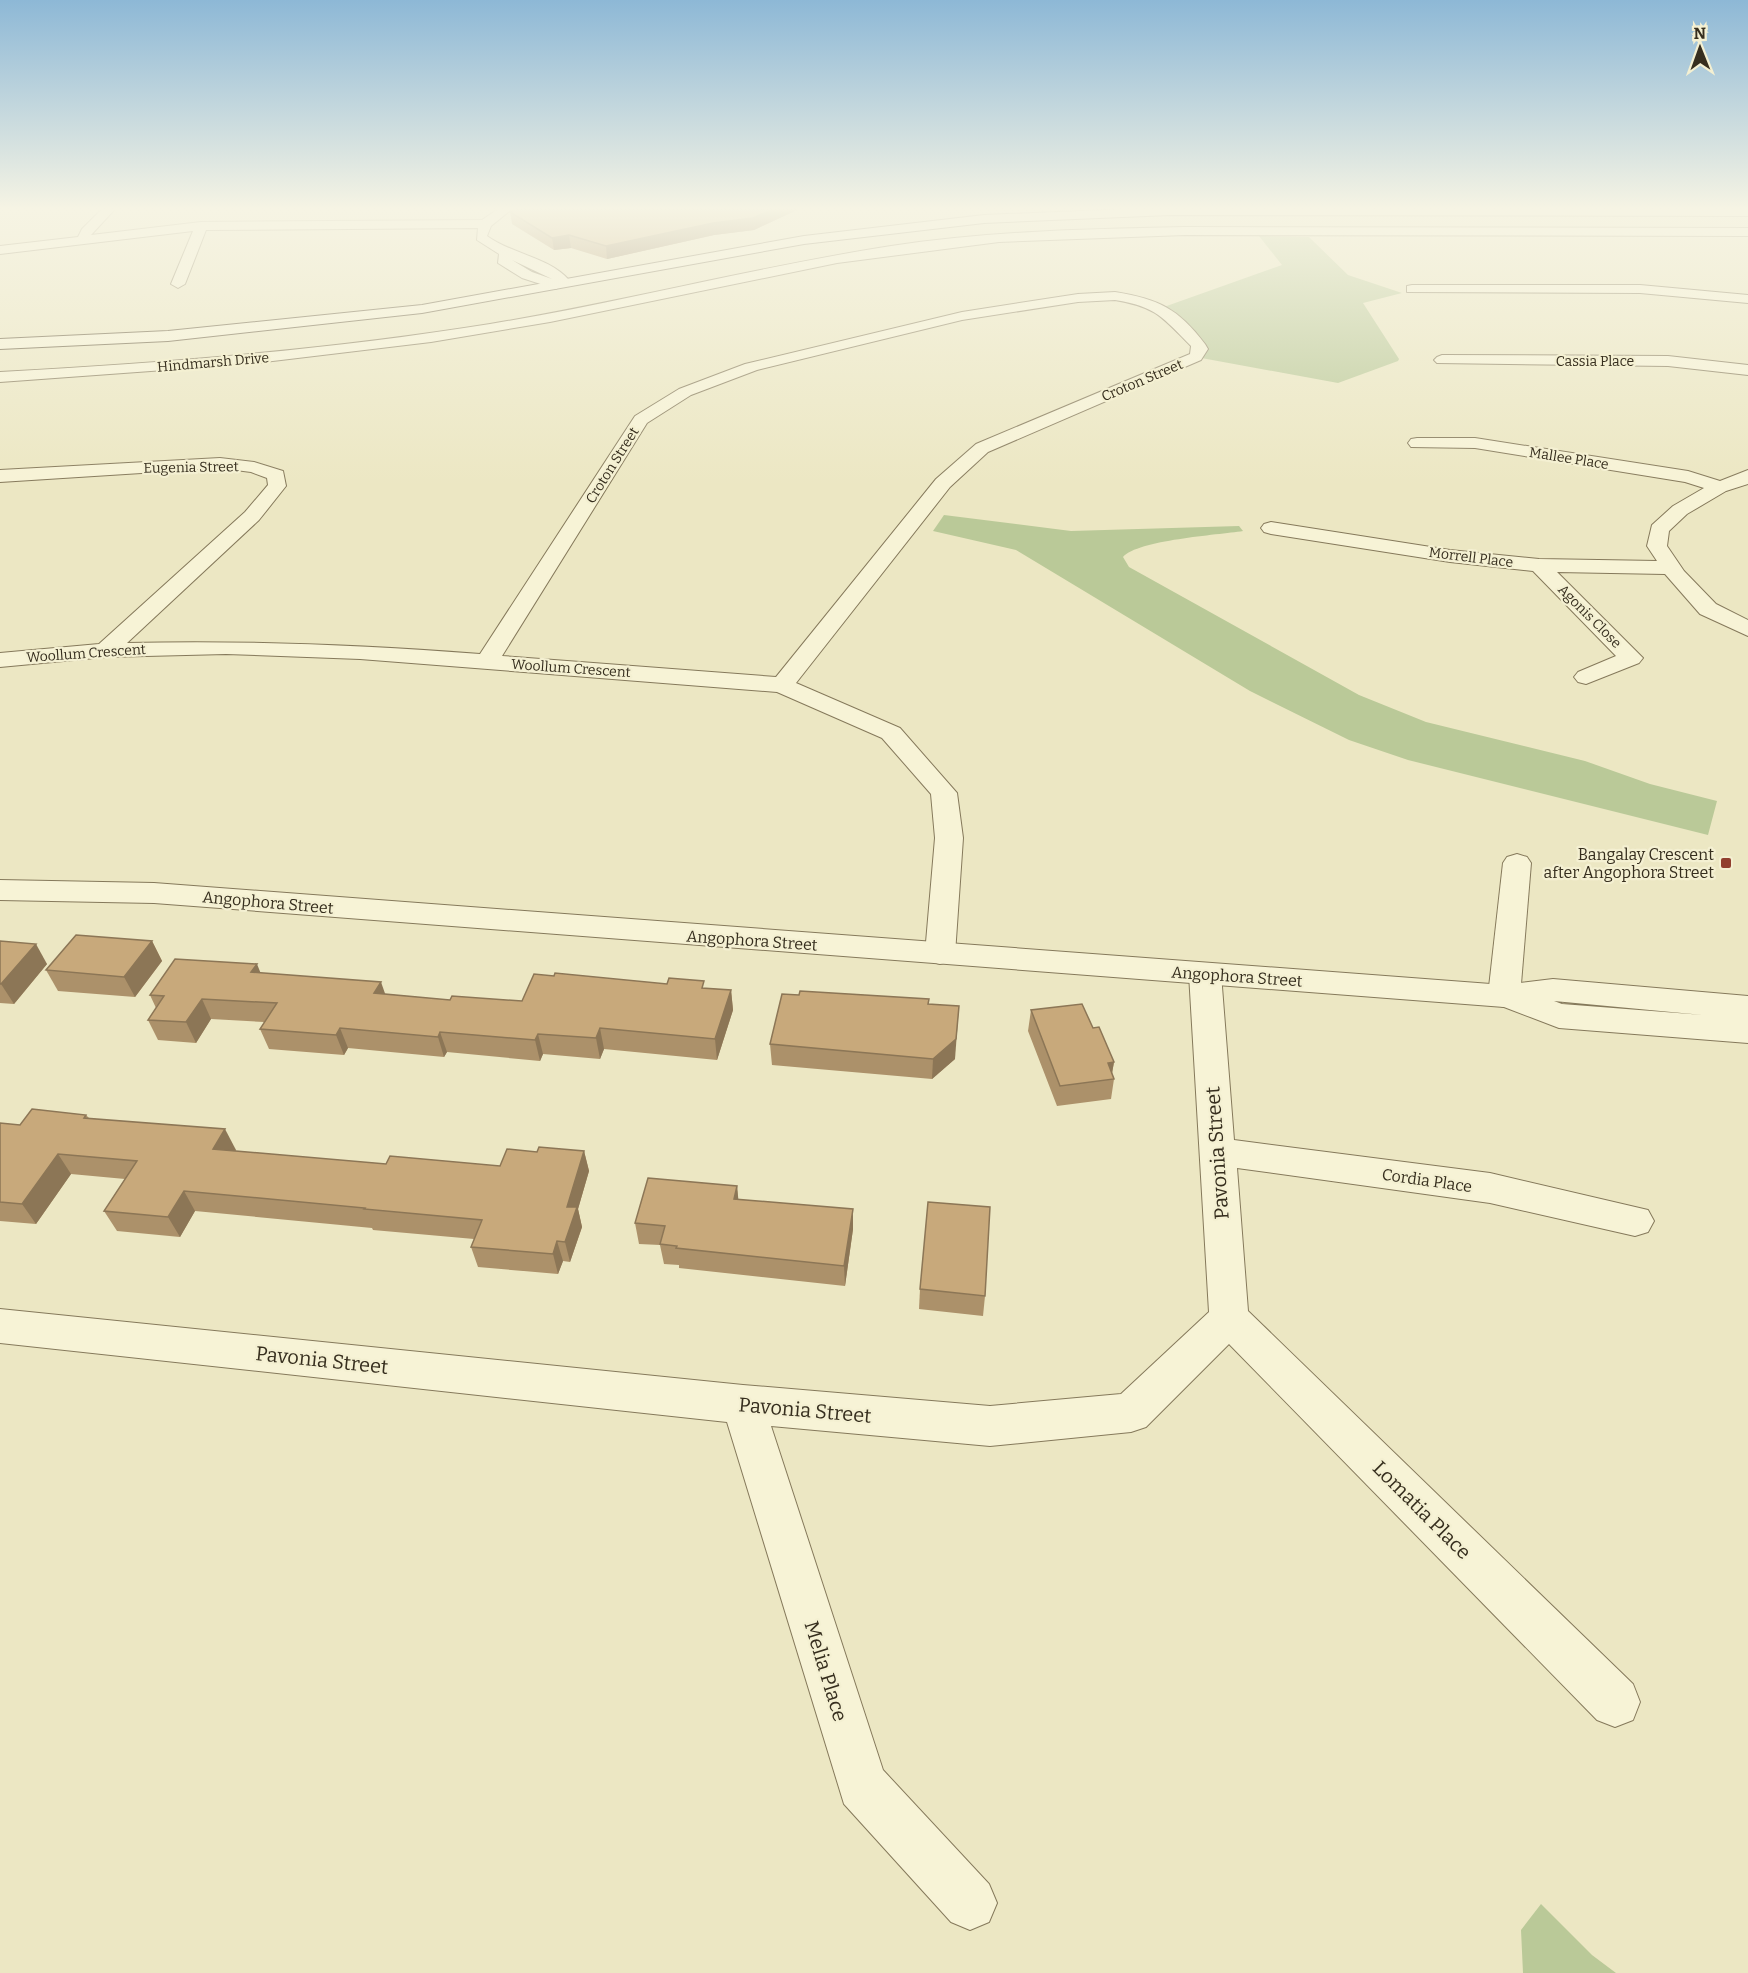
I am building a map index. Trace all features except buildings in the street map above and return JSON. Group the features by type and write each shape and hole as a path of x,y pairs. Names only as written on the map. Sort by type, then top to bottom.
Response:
{"main road":[{"name":"Hindmarsh Drive","path":"0,344 168,336 387,314 469,301"},
{"name":"Angophora Street","path":"0,890 154,893 1504,996 1553,990 1748,1008"},
{"name":"Angophora Street","path":"1504,996 1559,1016 1748,1031"}],"street":[{"name":"Hindmarsh Drive","path":"0,377 115,371 297,354 496,327 625,301"},
{"name":"Croton Street","path":"487,662 641,420 685,392 751,367 900,330 962,315 1057,301"},
{"name":"Croton Street","path":"782,685 943,483 967,459 982,448 1196,357 1200,349 1197,344 1161,308 1145,301"},
{"name":"Cassia Place","path":"1442,360 1668,361 1748,370"},
{"name":"Mallee Place","path":"1417,443 1474,443 1688,477 1719,487"},
{"name":"Eugenia Street","path":"0,476 220,463 254,467 276,475 277,486 252,516 106,650"},
{"path":"1748,476 1738,482 1719,487 1680,510 1659,529 1656,546 1708,609 1748,629"},
{"name":"Morrell Place","path":"1271,528 1450,556 1539,565 1672,568"},
{"name":"Agonis Close","path":"1539,565 1631,658 1586,677"},
{"name":"Woollum Crescent","path":"0,660 106,650 237,648 360,652 782,685 891,733 944,793 949,838 940,954"},
{"path":"1504,996 1517,863"},
{"name":"Pavonia Street","path":"0,1326 743,1404 990,1426 1131,1413 1229,1318 1205,974"},
{"name":"Cordia Place","path":"1217,1152 1490,1188 1635,1221"},
{"name":"Lomatia Place","path":"1229,1318 1615,1702"},
{"name":"Melia Place","path":"743,1404 862,1786 970,1903"}],"green space":[{"path":"1180,301 1371,301 1363,303 1399,359 1338,383 1196,357 1199,353 1161,308"},
{"path":"944,515 1071,531 1239,526 1243,531 1161,542 1131,551 1123,557 1129,567 1359,695 1426,722 1585,761 1650,784 1717,801 1708,835 1408,760 1349,740 1250,691 1016,550 933,531"},
{"path":"1541,1904 1592,1955 1616,1973 1523,1973 1521,1930"}],"place":[{"name":"Bangalay Crescent after Angophora Street","path":"1726,863"}]}
